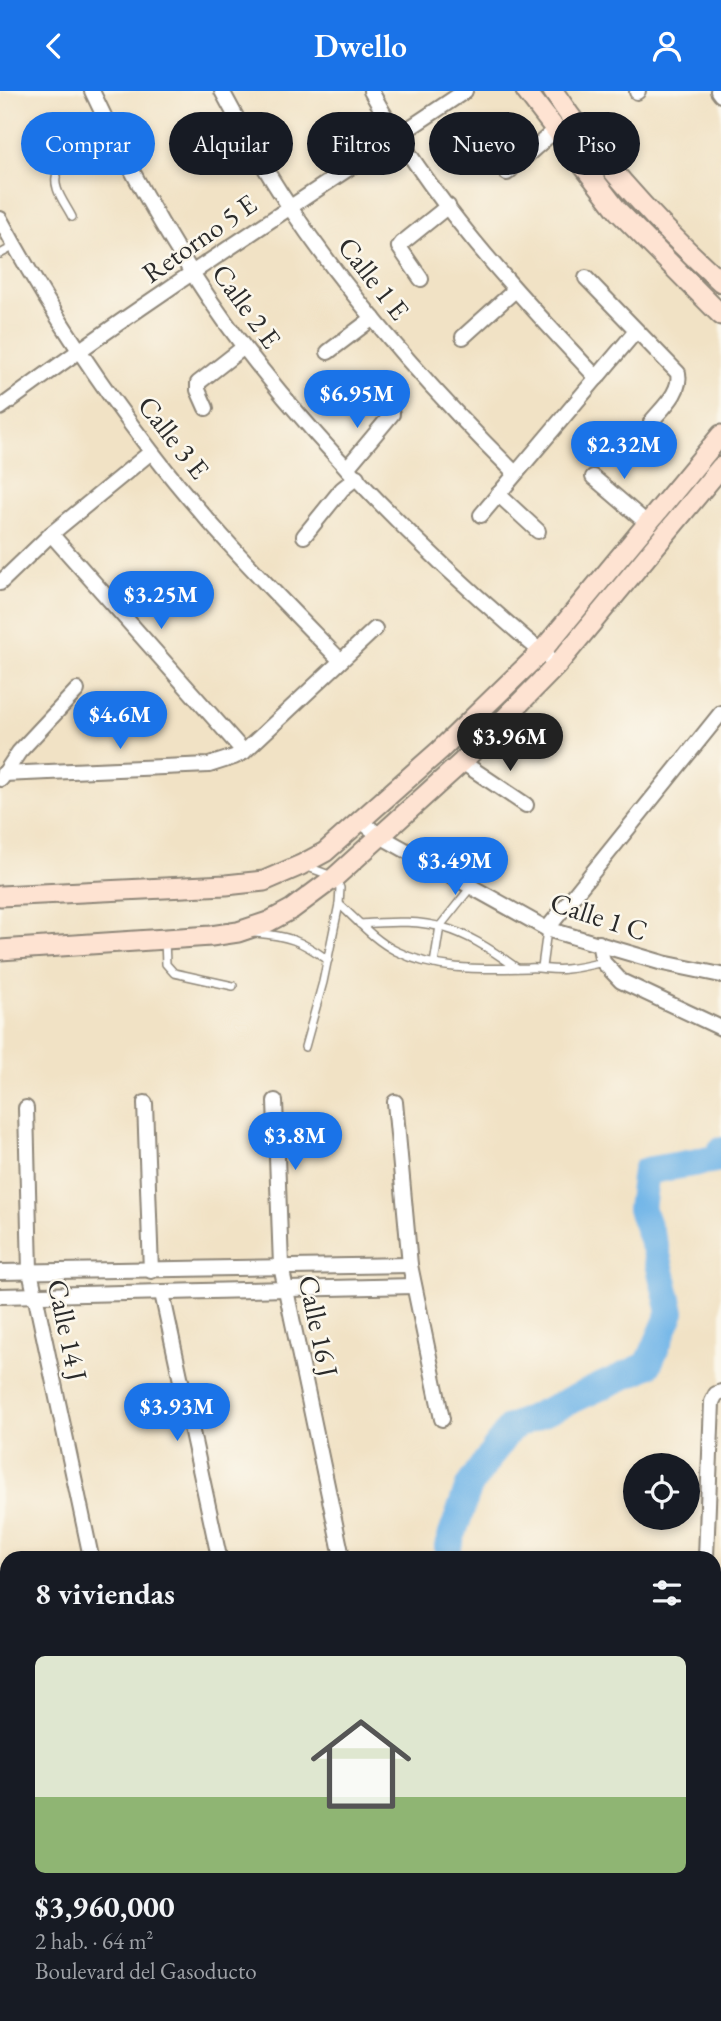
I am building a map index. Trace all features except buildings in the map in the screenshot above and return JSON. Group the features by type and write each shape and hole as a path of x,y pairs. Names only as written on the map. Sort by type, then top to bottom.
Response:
{"street":[{"name":"Calle 2 E","path":"92,91 102,112"},
{"name":"Calle 1 E","path":"222,91 289,206 373,318 460,419 515,473"},
{"path":"371,91 382,112"},
{"name":"Retorno 5 E","path":"415,124 465,91"},
{"path":"526,91 553,130"},
{"path":"553,91 598,152 636,197 667,231 721,282"},
{"path":"539,144 553,132"},
{"path":"415,162 514,291 597,378"},
{"name":"Calle 2 E","path":"135,175 192,274 244,347 352,472 443,565 557,665"},
{"name":"Retorno 5 E","path":"0,408 79,349 337,175"},
{"path":"589,175 618,211 721,315"},
{"path":"421,279 399,247 448,206"},
{"name":"Calle 3 E","path":"0,219 79,349 151,452 246,564 340,660"},
{"path":"586,278 678,373 680,382 677,389 651,422"},
{"path":"463,337 514,291"},
{"path":"328,352 373,318"},
{"path":"481,515 636,331"},
{"path":"206,408 198,390 198,383 244,347"},
{"path":"303,536 342,489 392,414"},
{"path":"0,896 264,881 325,852 440,750 541,652 721,435"},
{"path":"0,583 51,534 151,452"},
{"path":"0,950 238,932 268,922 292,909 335,877 462,762 557,665 721,467"},
{"path":"593,477 648,524"},
{"path":"498,494 538,531"},
{"path":"51,534 244,752"},
{"path":"2,778 209,765 234,758 244,752 375,629"},
{"path":"2,778 43,725 77,690"},
{"path":"547,929 721,713"},
{"path":"462,762 526,805"},
{"name":"Calle 1 C","path":"361,821 380,836 547,929 663,963 721,975"},
{"path":"599,943 603,962 621,981 721,1028"},
{"name":"Calle 16 J","path":"275,1101 281,1266 341,1551"},
{"path":"396,1102 410,1265 442,1419"},
{"path":"145,1103 151,1271"},
{"name":"Calle 14 J","path":"26,1108 30,1271 90,1551"},
{"path":"0,1272 410,1265"},
{"path":"0,1296 414,1286"},
{"path":"162,1293 218,1551"},
{"path":"706,1551 712,1402 719,1393"}],"lane":[{"path":"56,175 56,187 72,217"},
{"path":"0,254 15,246"},
{"path":"302,865 335,877 340,888 328,960 305,1047"},
{"path":"434,964 440,926 472,887"},
{"path":"338,904 394,950 434,964 477,969 542,967 564,970 603,962"},
{"path":"360,924 416,921 440,926 480,941 517,968"},
{"path":"542,967 547,929"},
{"path":"238,932 299,940 328,960"},
{"path":"165,939 166,964 174,974 233,986"}],"waterway":[{"path":"448,1551 469,1486 510,1428 648,1365 671,1312 655,1247 641,1209 646,1171 716,1159 721,1151"}]}
